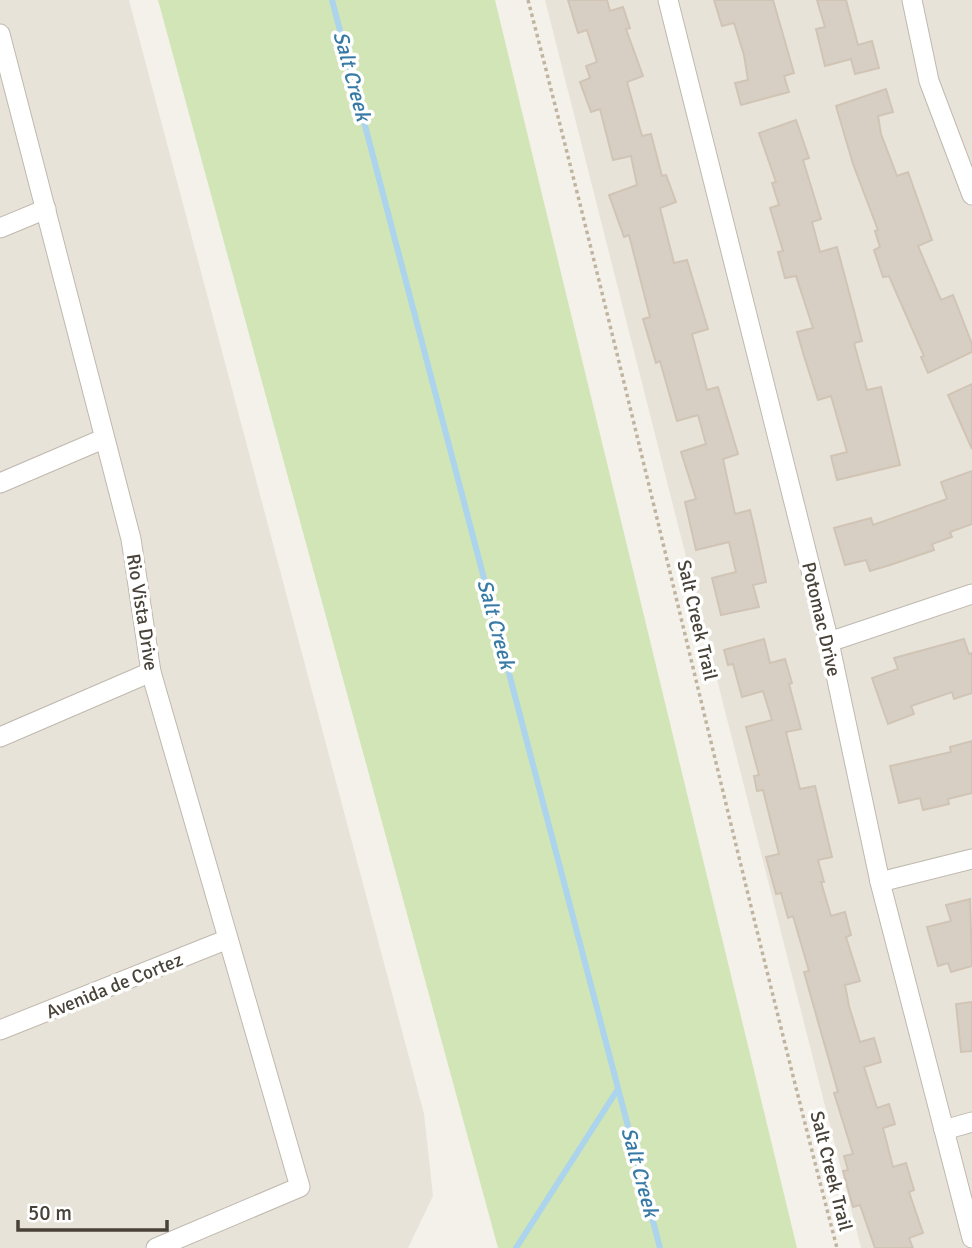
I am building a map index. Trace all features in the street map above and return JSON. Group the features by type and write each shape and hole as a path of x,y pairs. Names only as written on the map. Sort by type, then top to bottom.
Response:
{"street":[{"name":"Potomac Drive","path":"668,0 829,642 880,882 972,1238"},
{"path":"912,0 929,80 972,195"},
{"name":"Rio Vista Drive","path":"0,34 131,539 151,672 300,1187 156,1248"},
{"path":"0,228 47,209"},
{"path":"0,483 103,439"},
{"path":"829,642 972,594"},
{"path":"0,737 151,672"},
{"path":"880,882 972,859"},
{"name":"Avenida de Cortez","path":"0,1030 228,939"},
{"path":"944,1130 972,1122"}],"path":[{"name":"Salt Creek Trail","path":"528,0 599,273 777,1013 837,1248"}],"shaded area":[{"path":"0,0 129,0 424,1114 433,1196 408,1248 0,1248"},
{"path":"545,0 972,0 972,1248 861,1248"}],"green space":[{"path":"158,0 495,0 797,1248 498,1248"}],"building":[{"path":"568,0 607,0 610,11 623,7 630,28 626,29 643,76 627,82 642,136 651,134 662,176 666,175 676,202 660,208 674,263 687,260 708,329 692,334 707,390 718,387 738,454 723,459 735,514 750,510 766,582 753,585 759,607 721,615 712,578 736,572 729,542 696,550 685,502 696,499 681,452 706,444 698,415 677,421 660,361 656,363 643,319 650,317 629,235 624,237 609,195 637,185 631,156 613,160 600,109 591,112 580,82 590,78 586,66 597,62 587,30 578,33"},
{"path":"714,0 773,0 794,73 784,76 789,92 741,105 735,83 748,80 744,55 734,23 722,26"},
{"path":"817,0 846,0 858,45 872,41 879,68 855,74 851,59 825,66 816,29 825,27"},
{"path":"886,89 893,112 878,116 881,134 897,176 908,172 932,240 918,246 941,300 953,295 972,344 972,352 928,373 921,357 924,356 889,276 883,277 874,250 880,247 875,231 878,230 853,164 836,106"},
{"path":"796,120 809,158 803,160 821,219 812,222 820,252 837,247 862,341 854,343 867,390 881,387 900,465 837,480 831,456 847,452 831,396 818,400 797,332 813,328 796,276 785,278 778,252 783,251 770,208 779,205 772,183 776,182 759,133"},
{"path":"972,384 972,449 948,395"},
{"path":"972,471 972,524 950,532 952,537 932,544 934,550 890,565 870,571 866,560 845,565 834,528 871,518 873,525 947,499 941,482"},
{"path":"764,639 770,663 785,659 792,683 789,684 801,729 786,732 800,789 815,786 832,857 818,860 824,882 821,882 831,916 845,912 851,935 846,937 860,981 845,985 849,1006 860,1042 874,1038 881,1062 864,1067 877,1108 889,1104 895,1124 883,1128 893,1167 906,1163 914,1190 909,1192 923,1233 909,1238 913,1248 875,1248 860,1205 853,1207 843,1171 848,1170 844,1156 853,1154 834,1093 838,1092 804,972 809,971 793,916 788,918 781,893 776,894 766,857 779,854 763,790 757,791 754,776 759,775 746,727 772,720 763,691 742,697 733,664 728,665 724,650"},
{"path":"964,639 969,654 972,653 972,693 954,699 952,692 911,706 914,714 888,724 872,678 898,669 894,658"},
{"path":"972,741 972,793 948,799 949,804 923,810 920,798 899,803 890,766 951,752 950,747"},
{"path":"970,899 972,966 951,972 948,963 938,966 927,927 951,921 946,905"},
{"path":"972,1002 972,1051 961,1052 956,1004"}],"waterway":[{"name":"Salt Creek","path":"332,0 660,1248"},
{"path":"516,1248 618,1089"}]}
